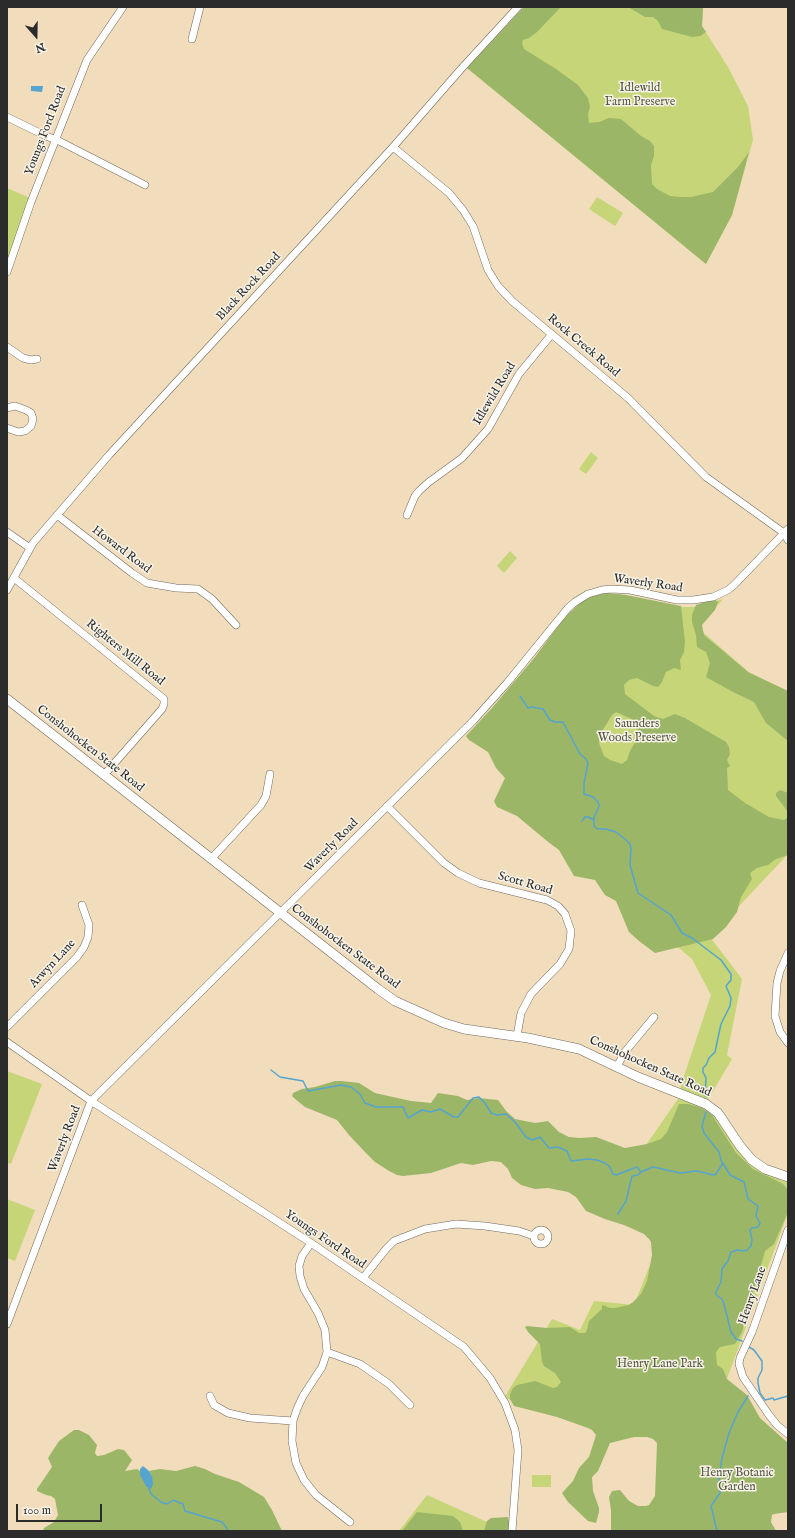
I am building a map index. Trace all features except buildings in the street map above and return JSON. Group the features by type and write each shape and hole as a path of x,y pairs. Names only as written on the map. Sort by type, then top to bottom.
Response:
{"main road":[{"name":"Conshohocken State Road","path":"7,699 395,1001 454,1027 540,1040 579,1049 638,1077 685,1094 711,1106 721,1117 740,1146 752,1160 765,1169 788,1177"}],"street":[{"name":"Youngs Ford Road","path":"7,272 30,202 87,60 123,7"},
{"path":"192,39 200,7"},
{"name":"Black Rock Road","path":"7,590 30,548 57,515 114,450 393,147 461,69 518,7"},
{"path":"7,117 55,139 145,185"},
{"name":"Rock Creek Road","path":"393,147 450,194 463,210 473,226 488,270 498,286 512,301 628,398 706,477 787,534"},
{"name":"Idlewild Road","path":"407,515 415,496 419,491 428,482 462,458 485,434 519,374 552,334"},
{"path":"7,347 23,358 31,360 37,359"},
{"path":"7,408 15,406 26,410 30,413 33,419 31,426 24,431 18,432 7,428"},
{"name":"Howard Road","path":"57,515 147,583 176,588 198,589 212,599 236,625"},
{"path":"7,532 30,548"},
{"name":"Waverly Road","path":"7,1324 91,1102 474,721 507,683 559,618 582,598 594,592 611,589 630,590 677,600 707,599 734,585 787,534"},
{"name":"Righters Mill Road","path":"14,578 164,699 162,709 104,775"},
{"path":"211,859 261,805 266,796 270,774"},
{"name":"Scott Road","path":"388,806 444,863 458,873 479,883 547,900 558,906 565,914 571,931 569,949 560,964 530,994 521,1013 517,1036"},
{"name":"Arwyn Lane","path":"7,1027 84,947 88,937 89,925 82,905"},
{"path":"788,953 780,971 777,983 775,1016 780,1032 788,1043"},
{"path":"616,1067 624,1053 654,1017"},
{"name":"Youngs Ford Road","path":"7,1042 91,1102 311,1243 464,1348 490,1378 505,1403 517,1440 518,1450 512,1531"},
{"path":"363,1278 394,1241 425,1229 456,1224 485,1226 519,1231 534,1236"},
{"name":"Henry Lane","path":"788,1230 752,1332 740,1358 739,1369 769,1415 777,1425 788,1434"},
{"path":"311,1243 302,1256 299,1266 300,1276 304,1289 318,1313 325,1330 327,1352 322,1367 303,1396 293,1421 292,1441 296,1463 304,1480 316,1495 350,1522"},
{"path":"327,1352 360,1364 389,1384 410,1405"},
{"path":"210,1396 214,1405 228,1413 250,1418 293,1421"}],"green space":[{"name":"Idlewild Farm Preserve","path":"524,7 703,7 702,26 728,67 748,106 753,140 732,215 706,264 467,68"},
{"path":"524,7 561,7 537,32 529,38 523,40 522,43 524,49 578,85 588,98 590,107 588,114 589,123 599,122 609,118 621,119 641,136 650,141 654,146 654,156 651,165 652,184 657,189 670,196 680,197 691,197 713,192 738,167 749,152 732,215 706,264 467,68"},
{"path":"628,7 703,7 702,26 706,32 700,36 692,37 662,29 658,21 653,17 645,17"},
{"path":"7,188 30,198 7,261"},
{"path":"597,197 623,213 615,226 589,209"},
{"path":"591,452 598,458 586,474 579,469"},
{"path":"510,551 517,558 504,573 497,566"},
{"name":"Saunders Woods Preserve","path":"607,593 626,595 681,606 685,642 684,652 680,660 681,670 674,668 666,672 658,687 637,678 629,680 624,685 625,694 654,716 663,719 675,714 685,718 726,742 729,747 730,754 727,760 730,766 727,768 728,790 745,803 769,817 784,820 788,817 788,855 776,859 768,865 757,868 750,873 752,879 741,897 737,912 726,927 713,939 655,953 639,941 629,932 616,901 605,895 595,880 574,876 559,850 517,816 497,807 494,801 505,778 496,768 488,752 469,740 466,736 535,657 564,618 581,602 593,596","holes":["616,712 636,721 639,736 630,751 627,760 622,764 610,760 604,756 599,743 599,736 612,715"]},
{"path":"714,599 718,602 715,610 702,625 704,635 748,672 788,691 788,741 766,723 754,702 706,677 710,663 706,652 697,647 692,615 696,605"},
{"name":"Henry Lane Park","path":"723,599 698,628 788,706 788,854 710,937 742,979 727,1055 732,1059 703,1108 715,1116 738,1150 758,1167 782,1181 788,1182 788,1213 721,1395 603,1423 504,1398 552,1319 580,1330 594,1301 634,1305 654,1255 655,1228 619,1184 680,1096 681,1085 711,995 692,959 667,938 493,753 466,737 503,698 675,607 696,607"},
{"path":"780,790 788,793 788,812 776,796 776,793"},
{"path":"7,1071 42,1084 11,1164 7,1163"},
{"path":"335,1081 359,1083 375,1093 411,1101 431,1103 438,1093 458,1096 467,1100 478,1098 498,1100 507,1112 515,1119 535,1123 548,1121 559,1132 569,1137 596,1137 625,1148 647,1144 661,1139 667,1132 679,1104 688,1104 702,1108 712,1115 736,1153 753,1169 783,1184 788,1190 788,1212 774,1244 765,1251 747,1309 742,1332 735,1344 720,1347 716,1352 717,1365 723,1369 727,1379 747,1395 760,1418 788,1443 788,1512 772,1515 771,1522 776,1531 611,1531 611,1510 609,1497 612,1491 620,1490 629,1501 638,1506 649,1505 655,1496 657,1443 653,1439 647,1437 634,1437 610,1443 598,1471 592,1477 593,1491 599,1508 596,1523 588,1521 568,1502 562,1493 573,1481 579,1468 589,1457 596,1435 588,1428 557,1417 514,1406 510,1399 510,1394 513,1388 517,1385 535,1381 553,1388 557,1387 561,1382 555,1373 544,1366 542,1362 540,1344 525,1327 570,1327 579,1333 585,1333 589,1321 602,1309 602,1305 615,1308 629,1305 641,1294 647,1281 652,1255 651,1242 644,1234 586,1211 576,1197 568,1192 548,1188 535,1189 521,1185 512,1178 508,1169 501,1162 491,1161 473,1165 461,1163 431,1173 403,1176 389,1171 375,1162 337,1120 305,1107 292,1096 293,1093 302,1089"},
{"path":"7,1199 35,1210 15,1261 7,1258"},
{"path":"74,1430 79,1430 89,1435 97,1445 95,1453 97,1456 104,1455 118,1449 124,1450 132,1460 125,1471 137,1469 140,1471 140,1475 152,1486 152,1476 149,1471 160,1469 176,1471 195,1466 239,1482 264,1497 282,1531 43,1531 44,1528 54,1522 58,1515 55,1499 37,1491 37,1489 52,1467 48,1458 59,1441"},
{"path":"532,1475 551,1475 551,1487 532,1487"},
{"path":"427,1495 507,1531 399,1531"},
{"path":"417,1512 453,1516 460,1522 463,1531 402,1531"},
{"path":"508,1517 509,1531 484,1531 487,1521 491,1518"}],"water":[{"path":"31,86 43,86 42,92 31,91"},
{"path":"143,1466 152,1476 153,1484 151,1489 146,1486 140,1475 140,1469"}],"waterway":[{"path":"520,696 528,708 532,707 543,709 550,720 555,722 563,722 580,754 586,759 588,763 584,783 584,794 593,797 598,802 599,806 594,817 594,826 598,829 606,829 616,832 630,844 630,865 638,893 671,915 682,933 692,938 721,960 731,974 731,980 726,986 731,998 730,1006 721,1024 715,1052 703,1068 706,1078 705,1096"},
{"path":"582,821 585,817 594,820"},
{"path":"271,1070 280,1077 303,1081 308,1091 341,1085 351,1087 360,1094 365,1103 376,1107 403,1107 408,1118 422,1110 431,1112 440,1109 454,1117 458,1117 473,1098 479,1097 491,1113 497,1115 506,1114 515,1122 526,1137 532,1140 540,1137 549,1148 558,1147 567,1151 571,1161 588,1159 605,1163 610,1167 613,1174 616,1175 637,1167 641,1172 653,1167 680,1173 697,1171 713,1175 716,1174 723,1163"},
{"path":"706,1112 702,1126 704,1133 719,1152 721,1160 730,1175 744,1182 748,1199 758,1206 756,1216 760,1223 758,1227 750,1230 752,1240 751,1246 746,1251 737,1250 731,1252 728,1261 722,1269 721,1282 716,1292 716,1295 722,1299 724,1304 731,1332 736,1339 742,1341"},
{"path":"618,1214 626,1201 632,1176 638,1175 641,1172"},
{"path":"749,1347 754,1350 762,1361 762,1370 758,1378 758,1383 760,1393 765,1400 773,1398 774,1400 788,1396"},
{"path":"717,1531 711,1506 720,1493 719,1476 722,1458 729,1433 738,1412 748,1396"},
{"path":"148,1486 151,1494 161,1502 167,1504 173,1500 183,1504 185,1511 222,1522 229,1531"}],"park label":[{"name":"Henry Botanic Garden","path":"737,1481"}]}
